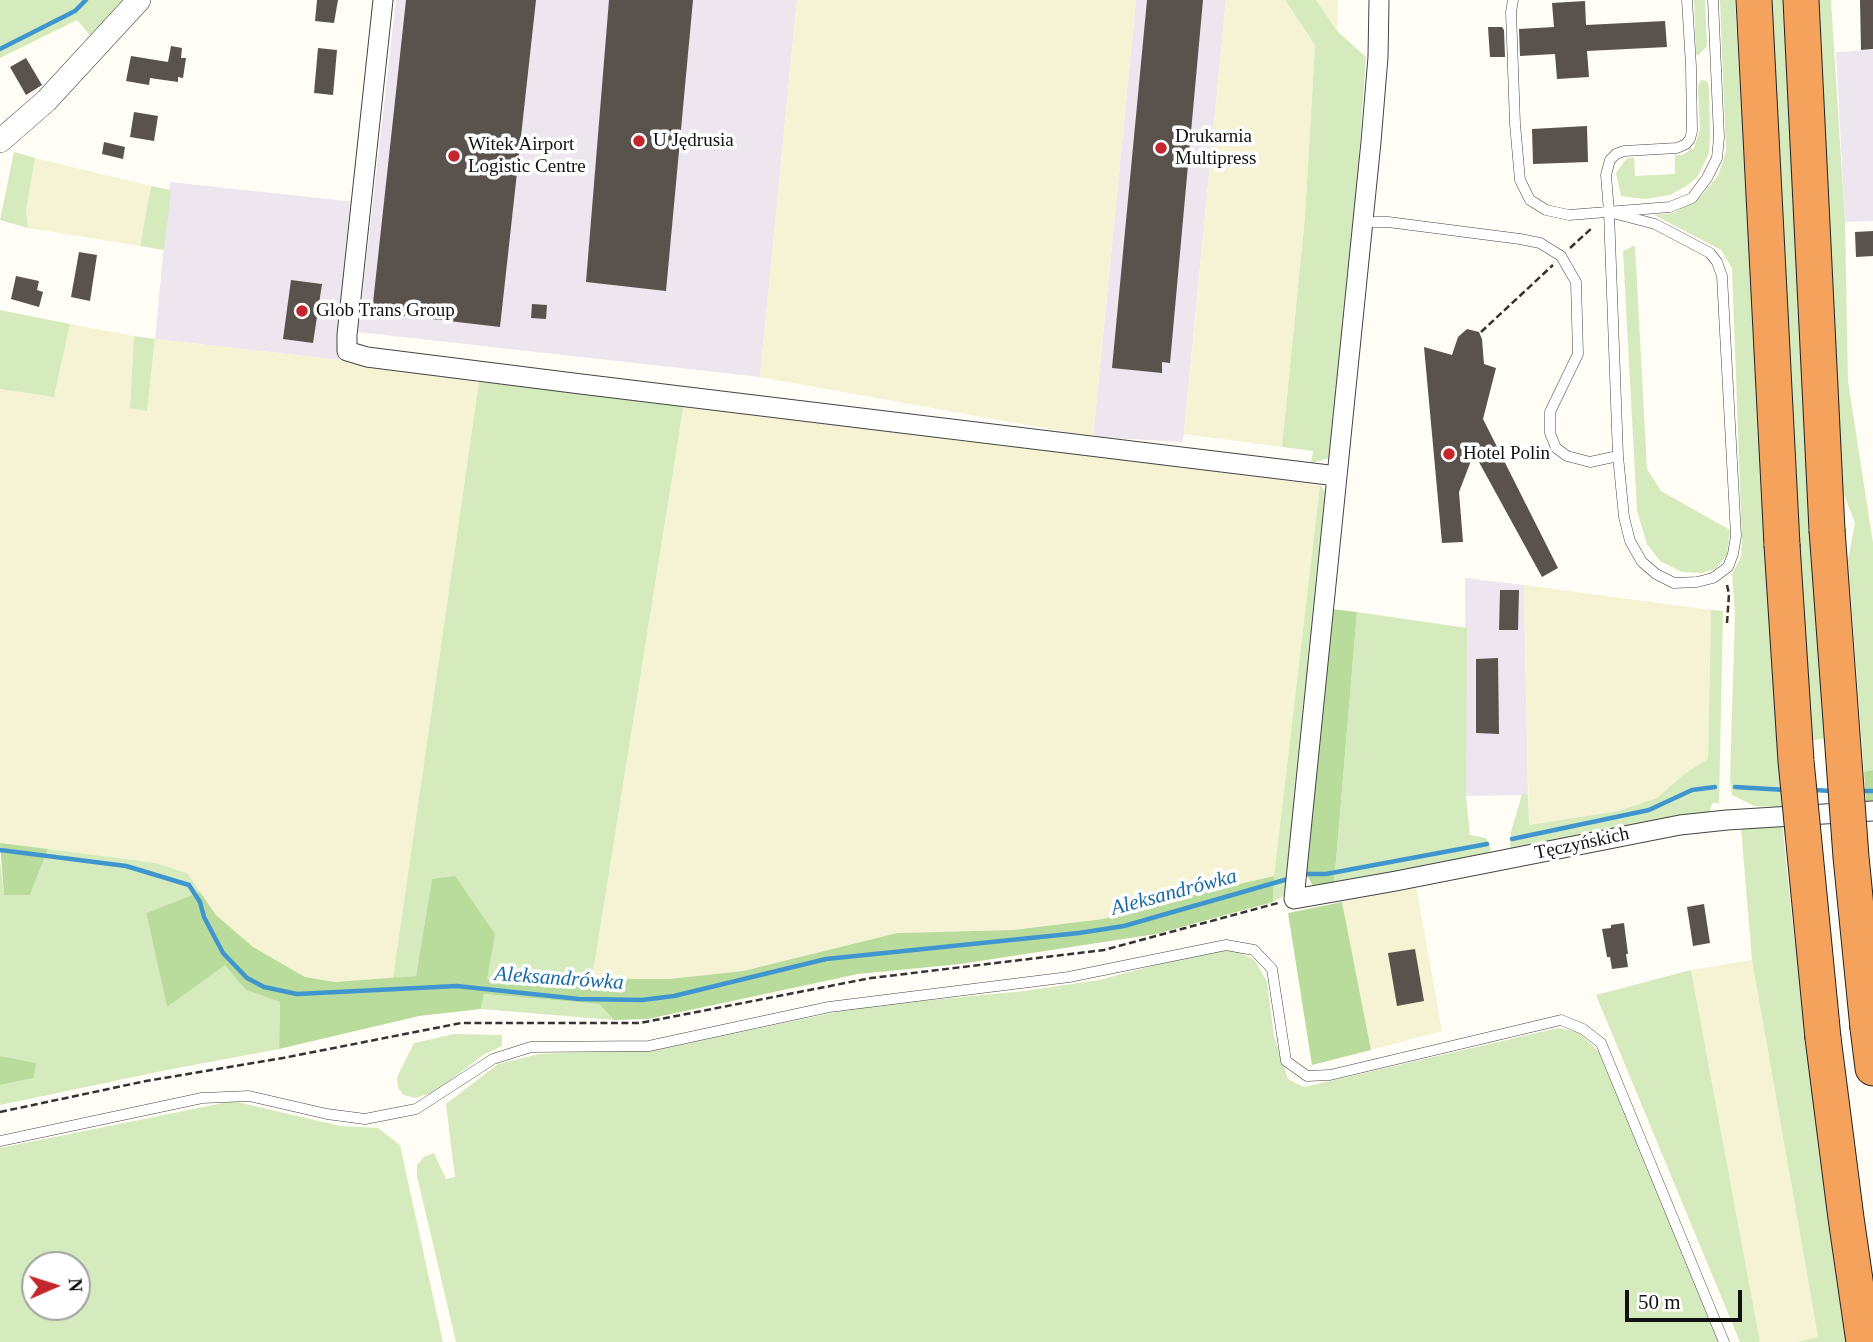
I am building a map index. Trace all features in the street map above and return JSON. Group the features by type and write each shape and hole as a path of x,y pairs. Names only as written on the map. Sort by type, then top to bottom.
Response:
{"highway":[{"path":"1755,0 1782,545 1796,761 1823,1038 1864,1342"},
{"path":"1801,0 1827,530 1851,857 1873,1068"}],"street":[{"path":"0,141 46,100 139,0"},
{"path":"383,0 346,335 347,351 367,357 594,386 1337,476"},
{"path":"1294,899 1363,222 1378,57 1379,0"},
{"name":"Tęczyńskich","path":"1294,899 1436,874 1680,825 1873,811"}],"lane":[{"path":"1513,0 1511,12 1515,124 1520,180 1530,200 1546,210 1569,215 1670,207 1692,198 1717,158 1719,136 1713,0"},
{"path":"1609,212 1655,224 1710,253 1717,261 1722,276 1735,521 1733,554 1728,567 1713,578 1674,583 1656,574 1642,562 1630,541 1624,517 1618,456 1606,175 1610,160 1616,154 1624,151 1676,148 1690,139 1691,66 1687,0"},
{"path":"1363,222 1388,222 1520,239 1540,243 1562,256 1576,282 1578,354 1550,412 1550,433 1556,448 1567,456 1590,462 1618,456"},
{"path":"0,1141 202,1098 249,1096 327,1114 365,1119 416,1109 493,1059 531,1047 649,1046 829,1007 1069,977 1226,945 1254,950 1272,969 1286,1061 1307,1076 1330,1075 1561,1020 1583,1029 1601,1043 1724,1342"}],"path":[{"path":"1481,332 1609,212"},
{"path":"1721,572 1729,594 1727,623"},
{"path":"0,1112 146,1081 283,1058 461,1023 640,1023 871,978 1104,950 1294,899"}],"shaded area":[{"path":"396,0 797,0 760,377 358,332"},
{"path":"797,0 1136,0 1093,437 760,377"},
{"path":"1136,0 1226,0 1183,442 1093,437"},
{"path":"1226,0 1285,0 1315,45 1305,217 1282,447 1184,434"},
{"path":"1317,0 1338,0 1337,31 1318,3"},
{"path":"1873,50 1873,221 1845,222 1836,52"},
{"path":"35,158 151,186 140,246 28,228 26,210"},
{"path":"170,182 356,202 339,360 155,339"},
{"path":"70,324 134,336 130,408 147,410 155,339 339,360 479,382 393,978 335,982 305,977 253,947 216,915 187,873 156,863 0,843 0,389 54,397"},
{"path":"684,403 1320,485 1274,876 1103,919 1013,930 897,933 743,971 669,979 592,979"},
{"path":"1465,578 1524,585 1528,795 1466,796"},
{"path":"1524,585 1711,610 1708,759 1684,774 1657,798 1618,811 1529,825"},
{"path":"1416,886 1442,1031 1371,1050 1342,902"},
{"path":"1752,960 1818,1338 1798,1342 1760,1342 1691,970"}],"green space":[{"path":"0,0 127,0 94,40 77,20 0,58"},
{"path":"1285,0 1316,0 1337,31 1366,57 1357,186 1330,458 1311,463 1313,451 1282,447 1305,217 1315,45"},
{"path":"1694,0 1705,0 1707,46 1698,56 1696,54"},
{"path":"1720,0 1735,0 1782,807 1754,806 1732,795 1730,779 1735,613 1732,574 1741,557 1742,540 1732,268 1721,250 1654,215 1674,213 1701,196 1718,176 1726,151"},
{"path":"1766,0 1788,0 1830,738 1806,741"},
{"path":"1819,0 1831,0 1845,222 1848,381 1873,543 1873,770 1864,772 1848,560 1855,523 1843,492"},
{"path":"1701,80 1707,81 1709,86 1710,137 1709,153 1698,176 1670,195 1645,199 1621,196 1616,173 1626,159 1634,157 1635,176 1675,174 1675,155 1682,155 1694,148 1700,129 1698,86"},
{"path":"14,152 35,158 26,210 28,228 0,220"},
{"path":"151,186 171,190 164,250 140,246"},
{"path":"1635,245 1647,469 1661,491 1730,530 1727,555 1715,569 1702,573 1682,572 1660,561 1647,544 1637,511 1623,251"},
{"path":"0,310 70,324 54,397 0,389"},
{"path":"134,336 155,339 147,411 130,408"},
{"path":"479,382 684,403 592,979 487,979 432,879 416,976 393,978"},
{"path":"1320,485 1325,491 1327,503 1284,896 1273,902 1274,876"},
{"path":"1331,609 1357,612 1334,884 1314,888 1302,866"},
{"path":"1711,610 1723,611 1719,803 1712,803 1709,815 1510,849 1511,832 1522,794 1528,795 1529,825 1618,811 1657,798 1684,774 1708,759"},
{"path":"1357,612 1467,628 1466,796 1470,835 1486,838 1491,848 1488,855 1334,884"},
{"path":"1873,770 1873,803 1866,802 1864,772"},
{"path":"1782,822 1835,1261 1849,1342 1798,1342 1818,1337 1752,960 1741,828"},
{"path":"0,843 48,849 30,895 4,895"},
{"path":"48,849 156,863 187,873 200,892 146,913 167,1007 225,964 246,990 280,1002 279,1049 0,1105 0,1085 34,1078 35,1063 0,1056 0,860 4,894 30,895"},
{"path":"455,876 495,934 487,979 669,979 743,971 897,933 1013,930 1103,919 1274,876 1273,902 1156,934 960,964 858,974 648,1019 614,1020 599,1004 484,994 481,1009 419,1016 279,1049 280,1002 246,990 225,965 167,1007 146,913 200,892 216,915 253,947 305,977 335,982 416,976 432,879"},
{"path":"1342,902 1371,1050 1312,1065 1288,913"},
{"path":"1234,950 1255,960 1267,982 1274,1036 1288,1079 1304,1087 1558,1028 1578,1032 1600,1053 1720,1342 456,1342 417,1176 417,1165 424,1157 434,1153 446,1179 455,1177 446,1104 498,1064 539,1054 661,1049 860,1007 1024,991 1099,980 1201,953"},
{"path":"1691,970 1760,1342 1740,1342 1596,995"},
{"path":"484,994 599,1004 614,1020 481,1009"},
{"path":"454,1034 502,1035 502,1046 483,1055 435,1092 415,1098 404,1095 398,1088 397,1077 414,1043"},
{"path":"0,1056 36,1063 34,1078 0,1085"},
{"path":"233,1101 340,1126 378,1128 400,1145 443,1342 0,1342 0,1148"}],"building":[{"path":"317,0 338,0 334,23 315,21"},
{"name":"Witek Airport Logistic Centre","path":"406,0 536,0 500,327 372,312"},
{"name":"U Jędrusia","path":"609,0 693,0 666,291 586,282"},
{"name":"Drukarnia Multipress","path":"1147,0 1203,0 1170,363 1162,362 1162,373 1112,368"},
{"path":"1860,0 1873,0 1873,49 1861,50"},
{"path":"1585,1 1586,25 1665,21 1667,47 1587,51 1589,77 1557,79 1555,54 1520,56 1519,29 1554,27 1552,3"},
{"path":"1488,27 1502,27 1504,30 1505,57 1490,57"},
{"path":"171,46 182,48 181,58 186,58 183,78 178,77 178,82 150,78 149,85 126,81 131,56 168,62"},
{"path":"318,48 337,50 333,95 314,93"},
{"path":"26,58 42,85 26,95 10,67"},
{"path":"134,112 158,116 154,141 130,137"},
{"path":"1587,126 1588,162 1533,164 1532,129"},
{"path":"104,142 125,147 123,159 102,154"},
{"path":"1873,231 1873,256 1856,257 1855,232"},
{"path":"79,252 97,255 90,301 71,297"},
{"path":"16,276 39,281 37,290 43,292 39,307 11,299"},
{"name":"Glob Trans Group","path":"291,280 322,284 313,343 283,339"},
{"path":"532,304 547,305 546,319 531,318"},
{"name":"Hotel Polin","path":"1467,329 1479,332 1484,364 1496,368 1483,419 1558,568 1542,577 1474,453 1459,492 1463,542 1442,543 1424,347 1452,355 1458,337"},
{"path":"1500,590 1519,590 1518,630 1499,630"},
{"path":"1498,658 1499,734 1476,733 1476,659"},
{"path":"1704,904 1710,943 1693,946 1687,907"},
{"path":"1624,923 1628,967 1612,969 1602,929"},
{"path":"1415,949 1424,1001 1397,1006 1388,953"}],"waterway":[{"path":"0,49 75,11 86,0"},
{"name":"Aleksandrówka","path":"1512,839 1649,810 1692,790 1715,787"},
{"name":"Aleksandrówka","path":"1735,787 1786,790"},
{"name":"Aleksandrówka","path":"1813,790 1832,791"},
{"name":"Aleksandrówka","path":"1858,791 1873,791"},
{"name":"Aleksandrówka","path":"1305,874 1326,874 1487,844"},
{"name":"Aleksandrówka","path":"0,850 126,866 189,885 200,902 204,917 223,953 247,978 264,987 297,994 457,986 579,999 642,1000 674,996 826,959 1124,926 1288,879"}],"place":[{"name":"U Jędrusia","path":"639,141"},
{"name":"Drukarnia Multipress","path":"1161,148"},
{"name":"Witek Airport Logistic Centre","path":"454,156"},
{"name":"Glob Trans Group","path":"302,311"},
{"name":"Hotel Polin","path":"1449,454"}]}
